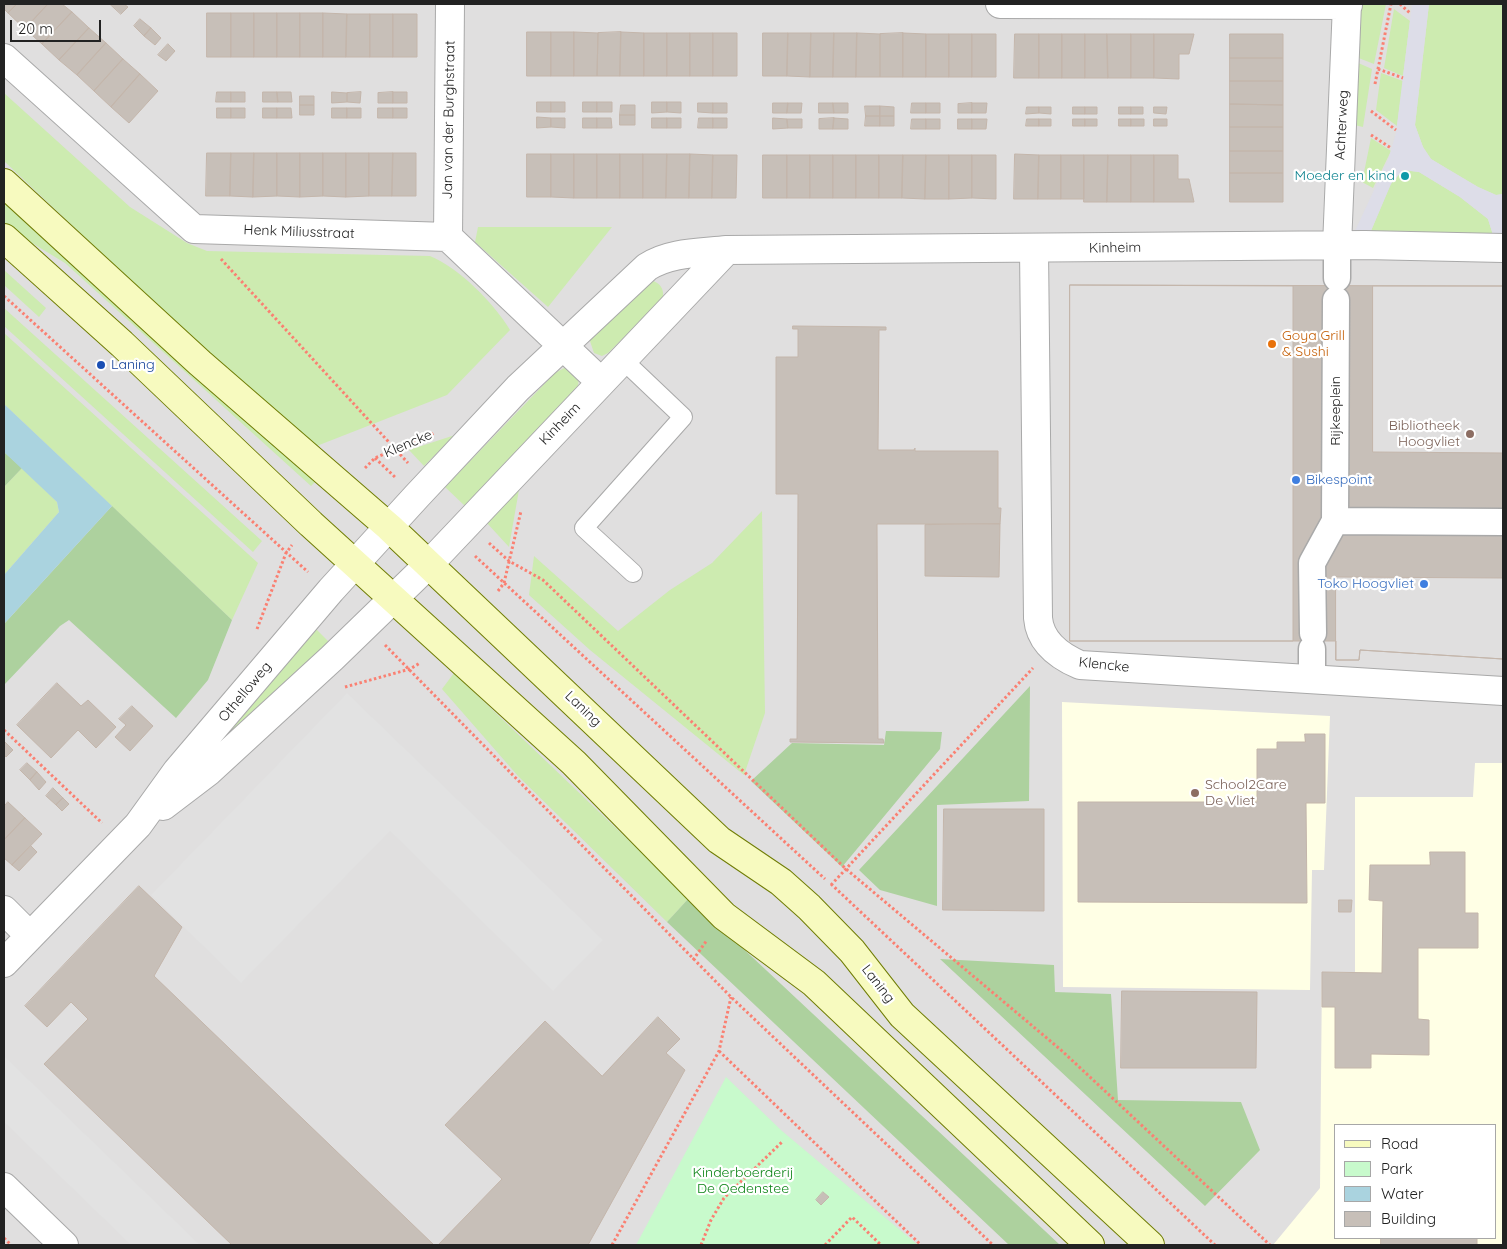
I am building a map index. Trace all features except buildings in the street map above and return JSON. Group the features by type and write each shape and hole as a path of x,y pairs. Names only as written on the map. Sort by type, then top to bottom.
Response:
{"main road":[{"name":"Laning","path":"4,184 200,364 389,527 719,840 781,882 809,907 852,952 902,1015 1150,1245"},
{"path":"4,238 129,351 310,524 356,563 574,763 724,916 814,984 1090,1245"}],"street":[{"name":"Jan van der Burghstraat","path":"448,237 450,4"},
{"path":"1000,4 1348,4"},
{"name":"Achterweg","path":"1337,246 1348,4"},
{"path":"4,58 194,229"},
{"name":"Henk Miliusstraat","path":"194,229 448,237"},
{"path":"448,237 601,382"},
{"name":"Kinheim","path":"389,527 512,394 647,266 657,260 674,256 727,250 1337,246 1503,248"},
{"name":"Rijkeeplein","path":"1312,678 1312,563 1335,521 1337,246"},
{"name":"Klencke","path":"1034,249 1034,433 1038,618 1043,637 1052,648 1063,658 1080,665 1503,691"},
{"name":"Kinheim","path":"394,598 428,565 727,250"},
{"path":"1335,521 1503,522"},
{"path":"356,563 389,527"},
{"name":"Othelloweg","path":"4,963 130,833 177,771 356,563"},
{"name":"Othelloweg","path":"130,833 209,771 394,598"},
{"path":"4,910 30,936"},
{"path":"4,1187 64,1245"}],"lane":[{"path":"623,360 683,417 584,528 633,573"}],"path":[{"path":"1400,4 1411,14"},
{"path":"1370,111 1396,130"},
{"path":"194,229 428,484"},
{"path":"4,296 302,568 331,590"},
{"name":"Klencke","path":"344,488 375,458 438,431"},
{"path":"479,611 504,583 522,507"},
{"path":"468,523 509,561 542,580 846,869 1060,1050 1270,1245"},
{"path":"365,626 410,669 493,757 731,997 993,1245"},
{"path":"339,688 410,669 444,645"},
{"path":"832,885 1052,648"},
{"path":"4,730 130,833"},
{"path":"612,1245 719,1051 731,997"},
{"path":"719,1051 921,1245"},
{"path":"701,1245 711,1220 724,1198 782,1142"},
{"path":"825,1245 852,1217 881,1245"},
{"path":"4,1238 11,1245"}],"shaded area":[{"path":"4,4 1503,4 1503,1245 4,1245"},
{"path":"1412,4 1429,4 1415,125 1423,147 1431,159 1478,187 1496,195 1503,194 1503,248 1497,248 1488,219 1460,197 1419,172 1403,170 1391,184 1365,245 1348,246 1388,160 1396,133"},
{"path":"347,693 603,940 553,991 390,831 241,983 151,895"},
{"name":"School2Care De Vliet","path":"1062,702 1330,716 1324,870 1312,870 1310,990 1063,987"},
{"path":"1475,763 1503,763 1503,1245 1273,1245 1320,1188 1322,972 1355,972 1355,797 1473,797"},
{"path":"4,1056 200,1245 131,1245 4,1122"}],"green space":[{"path":"1357,4 1386,4 1374,64 1356,57"},
{"path":"1429,4 1503,4 1503,194 1496,195 1478,187 1431,159 1423,147 1415,125"},
{"path":"1394,9 1410,21 1403,76 1384,68"},
{"path":"1356,62 1372,69 1363,127 1350,124"},
{"path":"1381,73 1403,81 1397,126 1376,110"},
{"path":"4,93 130,207 187,243 207,251 430,256 452,269 475,287 495,309 510,330 447,395 309,449 4,161"},
{"path":"1371,138 1391,151 1373,188 1362,182"},
{"path":"1403,170 1419,172 1460,197 1488,219 1497,248 1365,245 1391,183"},
{"path":"4,198 317,480 311,486 65,263 4,226"},
{"path":"478,227 612,227 548,307 475,242"},
{"path":"4,270 46,308 39,317 4,285"},
{"path":"651,280 661,287 663,299 608,353 602,356 594,353 589,338"},
{"path":"4,308 262,541 253,552 4,326"},
{"path":"4,333 258,563 232,620 4,404"},
{"path":"566,367 579,377 578,386 465,506 445,487 555,373"},
{"path":"455,435 424,466 409,450"},
{"path":"4,452 22,468 4,487"},
{"path":"22,468 57,502 59,512 4,575 4,487"},
{"path":"520,484 509,547 486,522"},
{"path":"112,506 232,620 208,680 176,718 69,620 60,626 4,685 4,624"},
{"path":"762,511 765,713 744,775 590,650 529,595 534,556 618,631 670,590 712,563"},
{"path":"311,624 330,643 193,773"},
{"path":"454,673 689,898 667,922 518,776 442,689"},
{"path":"1030,686 1029,801 937,805 937,906 880,890 859,870"},
{"path":"886,731 942,732 940,749 842,867 751,781 792,743 884,745"},
{"path":"689,898 1060,1245 1009,1245 667,922"},
{"path":"940,959 1054,965 1055,992 1111,994 1118,1100 1241,1102 1260,1150 1205,1206"},
{"name":"Kinderboerderij De Oedenstee","path":"726,1077 782,1131 918,1245 636,1245"}],"water":[{"path":"4,404 112,506 4,624 4,575 59,512 57,502 4,452"}],"place":[{"name":"Moeder en kind","path":"1405,176"},
{"name":"Goya Grill & Sushi","path":"1272,344"},
{"name":"Laning","path":"101,365"},
{"name":"Bibliotheek Hoogvliet","path":"1470,434"},
{"name":"Bikespoint","path":"1296,480"},
{"name":"Toko Hoogvliet","path":"1424,584"},
{"name":"School2Care De Vliet","path":"1195,793"}]}
